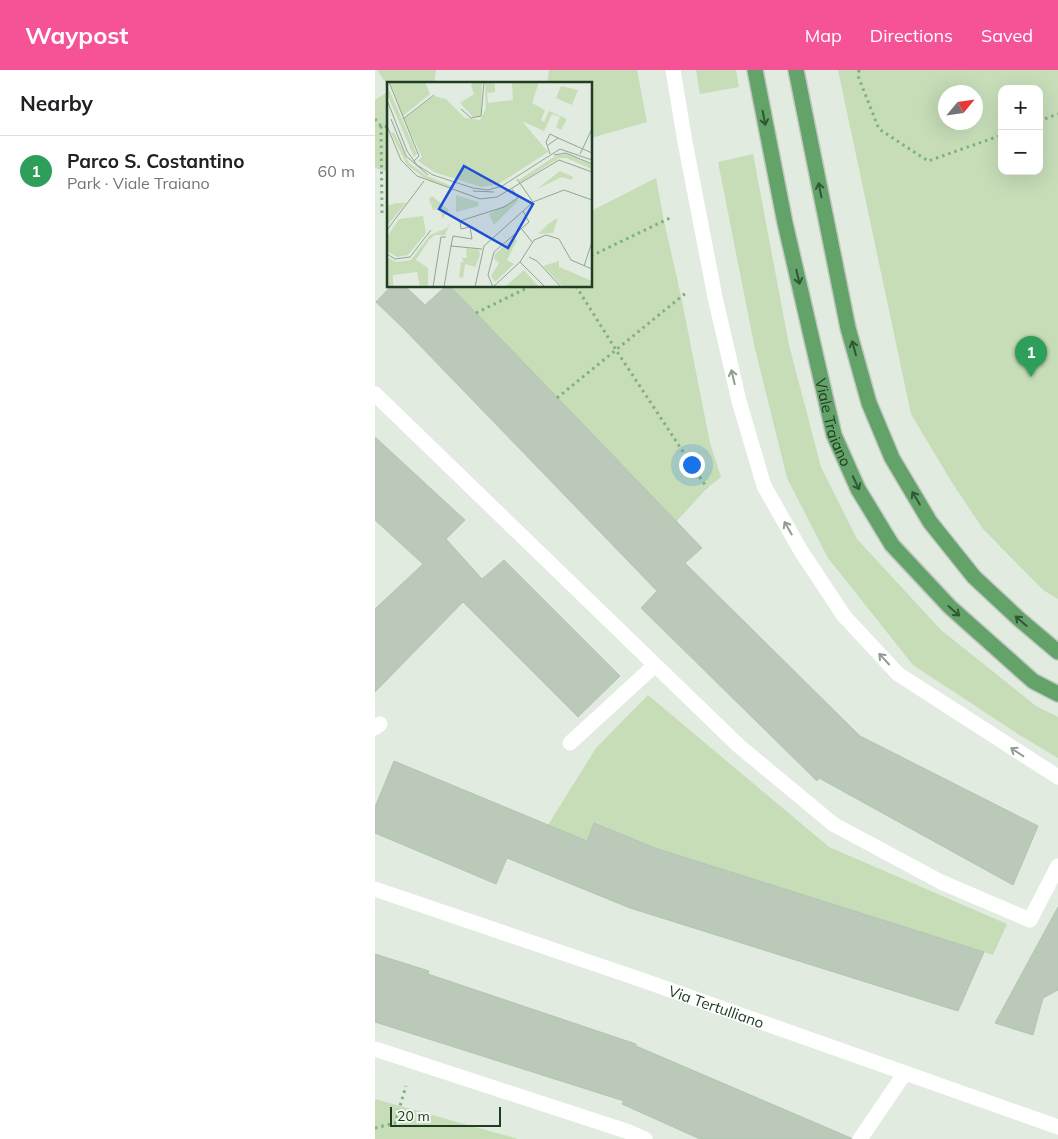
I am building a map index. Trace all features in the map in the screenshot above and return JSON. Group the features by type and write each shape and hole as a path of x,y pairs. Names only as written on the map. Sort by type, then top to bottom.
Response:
{"main road":[{"name":"Viale Traiano","path":"755,70 785,223 834,435 858,489 892,545 950,607 1033,681 1058,694"},
{"path":"796,70 848,328 869,402 891,458 930,522 974,577 1058,652"}],"street":[{"path":"673,70 715,298 739,401 764,486 801,551 844,616 898,674 1058,777"},
{"path":"375,394 739,746 833,824 941,882 1030,920 1058,866"},
{"path":"570,743 655,665"},
{"name":"Via Tertulliano","path":"375,889 642,980 1058,1127"},
{"path":"375,1050 629,1132 645,1139"},
{"path":"860,1139 905,1073"}],"path":[{"path":"859,70 858,76 879,129 928,161 998,136"},
{"path":"1043,120 1058,114"},
{"path":"375,119 381,126 382,214"},
{"path":"381,126 387,127"},
{"path":"593,255 697,204"},
{"path":"557,398 710,273"},
{"path":"476,313 527,288"},
{"path":"577,288 707,488"},
{"path":"375,1128 395,1124 413,1062"}],"green space":[{"path":"377,70 436,70 434,82 387,82 387,84"},
{"path":"549,70 637,70 647,122 593,137 593,82 547,82"},
{"path":"696,70 736,70 739,87 700,94"},
{"path":"838,70 1058,70 1058,599 1043,590 983,529 951,481 911,414"},
{"path":"387,92 387,171 375,168 375,100"},
{"path":"753,154 789,345 821,467 857,539 941,630 1036,706 1058,717 1058,758 913,665 828,558 787,478 755,349 718,162"},
{"path":"656,178 710,443 721,477 707,488 676,522 452,288 593,288 593,210"},
{"path":"648,695 829,847 1007,924 993,955 655,848 595,823 586,841 548,825 596,748"},
{"path":"375,1099 518,1139 375,1139"}],"building":[{"path":"389,288 407,288 425,305 444,288 452,288 702,548 685,563 860,736 1038,826 1013,885 819,778 817,781 641,608 657,591 376,302"},
{"path":"375,437 465,520 446,539 482,579 504,560 620,676 578,717 463,602 375,692 375,609 423,564 375,520"},
{"path":"394,761 587,841 594,823 655,848 984,952 958,1011 630,908 507,858 496,884 375,833 375,807"},
{"path":"1058,907 1058,990 1043,998 1033,1035 995,1023"},
{"path":"375,954 429,971 428,974 636,1044 636,1046 851,1139 700,1139 622,1104 624,1101 375,1022"}],"place":[{"name":"Parco S. Costantino","path":"1031,377"}]}
